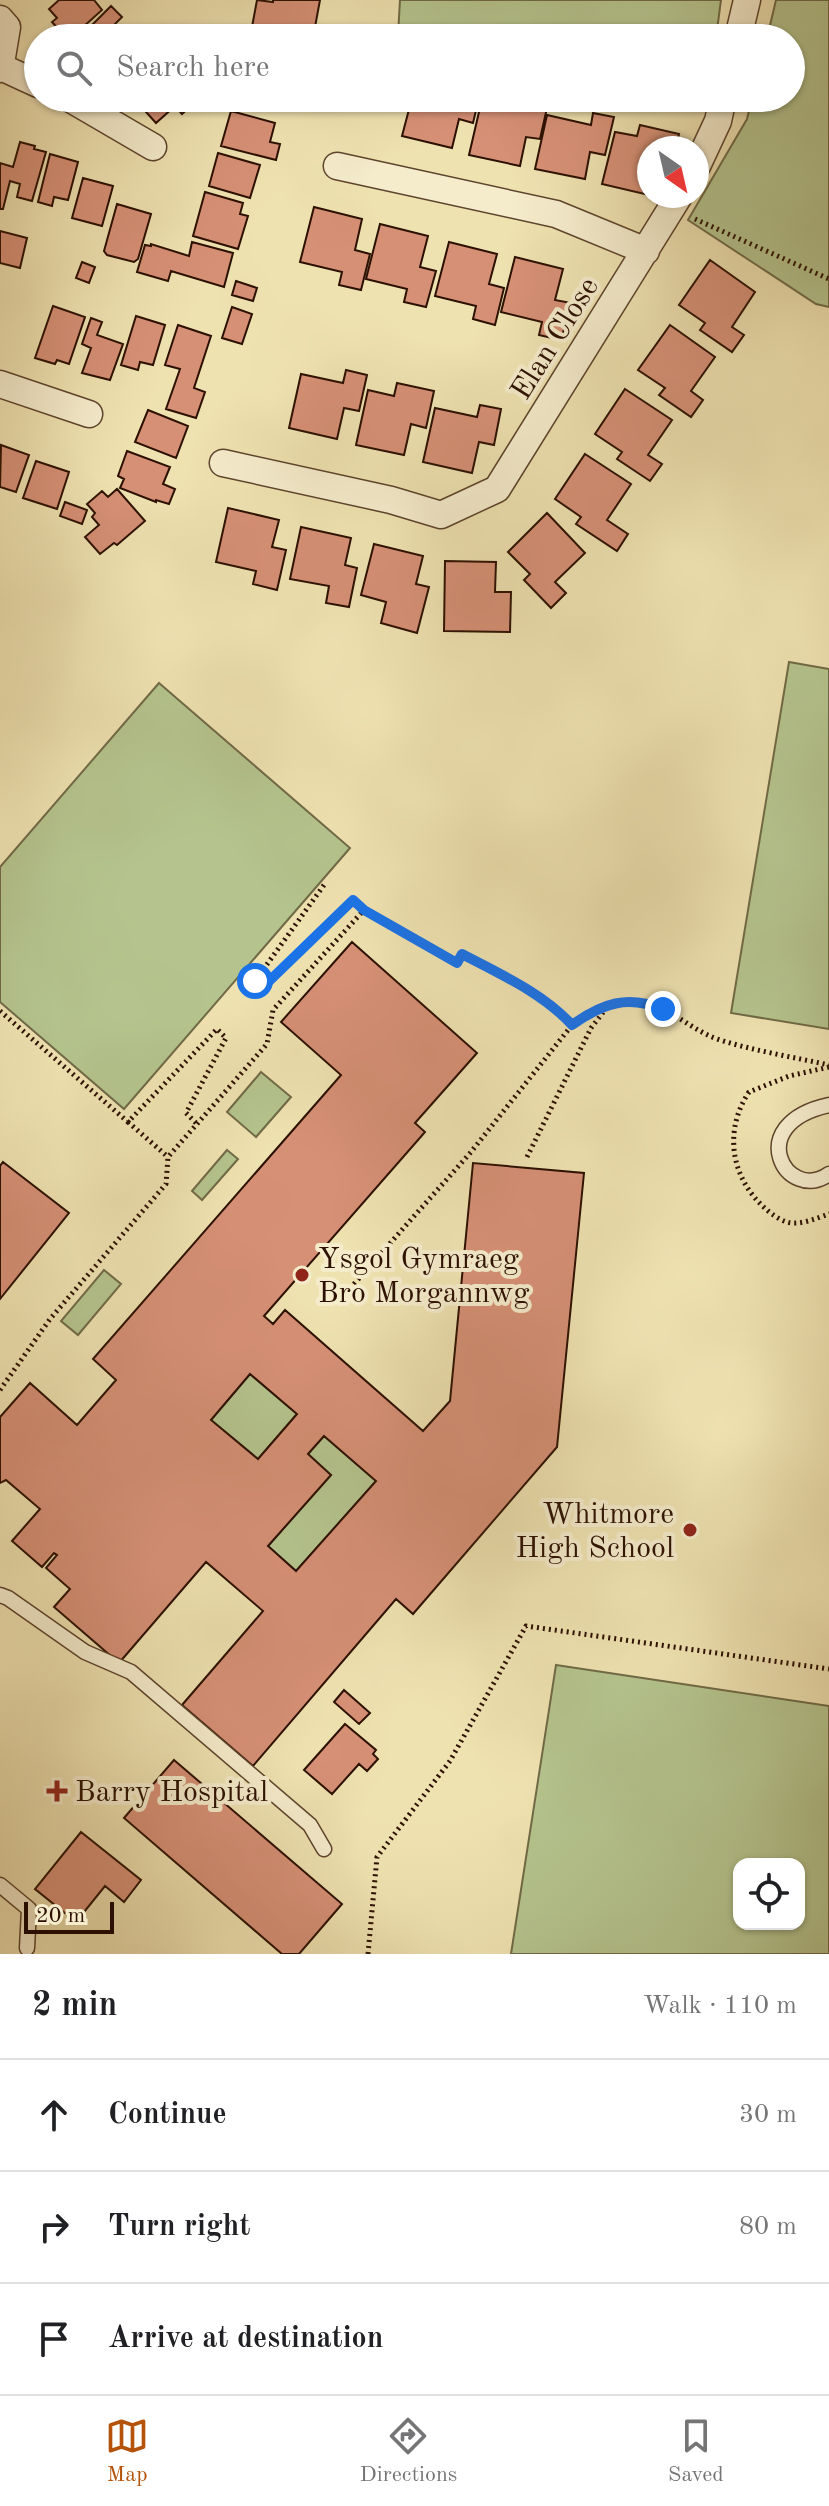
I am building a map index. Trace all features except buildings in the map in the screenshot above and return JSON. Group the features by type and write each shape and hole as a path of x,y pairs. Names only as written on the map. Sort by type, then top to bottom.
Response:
{"street":[{"path":"741,24 747,0"},
{"path":"0,19 7,27 1,68 24,78"},
{"path":"93,112 153,147"},
{"path":"709,140 720,112"},
{"name":"Elan Close","path":"223,463 391,500 441,515 497,489 646,251 556,214 337,166"},
{"path":"646,251 672,208"},
{"path":"0,384 89,414"}],"lane":[{"path":"829,1105 796,1117 785,1127 778,1142 786,1170 794,1176 808,1181 829,1174"},
{"path":"0,1595 85,1652 131,1672 310,1825 324,1849"},
{"path":"0,1885 29,1909 27,1948"}],"path":[{"path":"684,208 721,229 829,279"},
{"path":"324,885 255,981 263,987 353,900 364,910 457,963 462,954 517,984 560,1012 572,1025"},
{"path":"0,1390 50,1319 166,1184 168,1157 267,1044 273,1010 364,910"},
{"path":"338,1302 471,1152 572,1025 587,1015 608,1005 630,1001 646,1003 663,1009 703,1034 829,1065"},
{"path":"527,1157 591,1028 608,1005"},
{"path":"0,1011 168,1157"},
{"path":"128,1122 217,1029 226,1038 186,1113 197,1124"},
{"path":"368,1954 377,1857 450,1761 526,1626 829,1669"}],"green space":[{"path":"400,0 721,0 718,24 399,24"},
{"path":"776,0 829,0 829,307 816,304 688,220 695,208 709,208 709,184 749,112 805,112 805,24 770,24"},
{"path":"789,662 829,669 829,1029 731,1013"},
{"path":"159,683 350,848 124,1109 0,1002 0,867"},
{"path":"261,1072 291,1097 256,1137 227,1112"},
{"path":"227,1150 238,1159 202,1200 192,1191"},
{"path":"104,1270 121,1284 78,1335 61,1321"},
{"path":"250,1374 297,1414 258,1459 211,1420"},
{"path":"324,1436 376,1481 296,1571 268,1546 331,1475 308,1454"},
{"path":"556,1665 829,1706 829,1954 511,1954"}],"place":[{"name":"Ysgol Gymraeg Bro Morgannwg","path":"302,1275"},
{"name":"Whitmore High School","path":"690,1530"},
{"name":"Barry Hospital","path":"57,1791"}],"route":[{"path":"255,981 263,987 353,900 364,910 457,963 462,954 531,991 572,1025 608,1005 630,1001 663,1009"}]}
